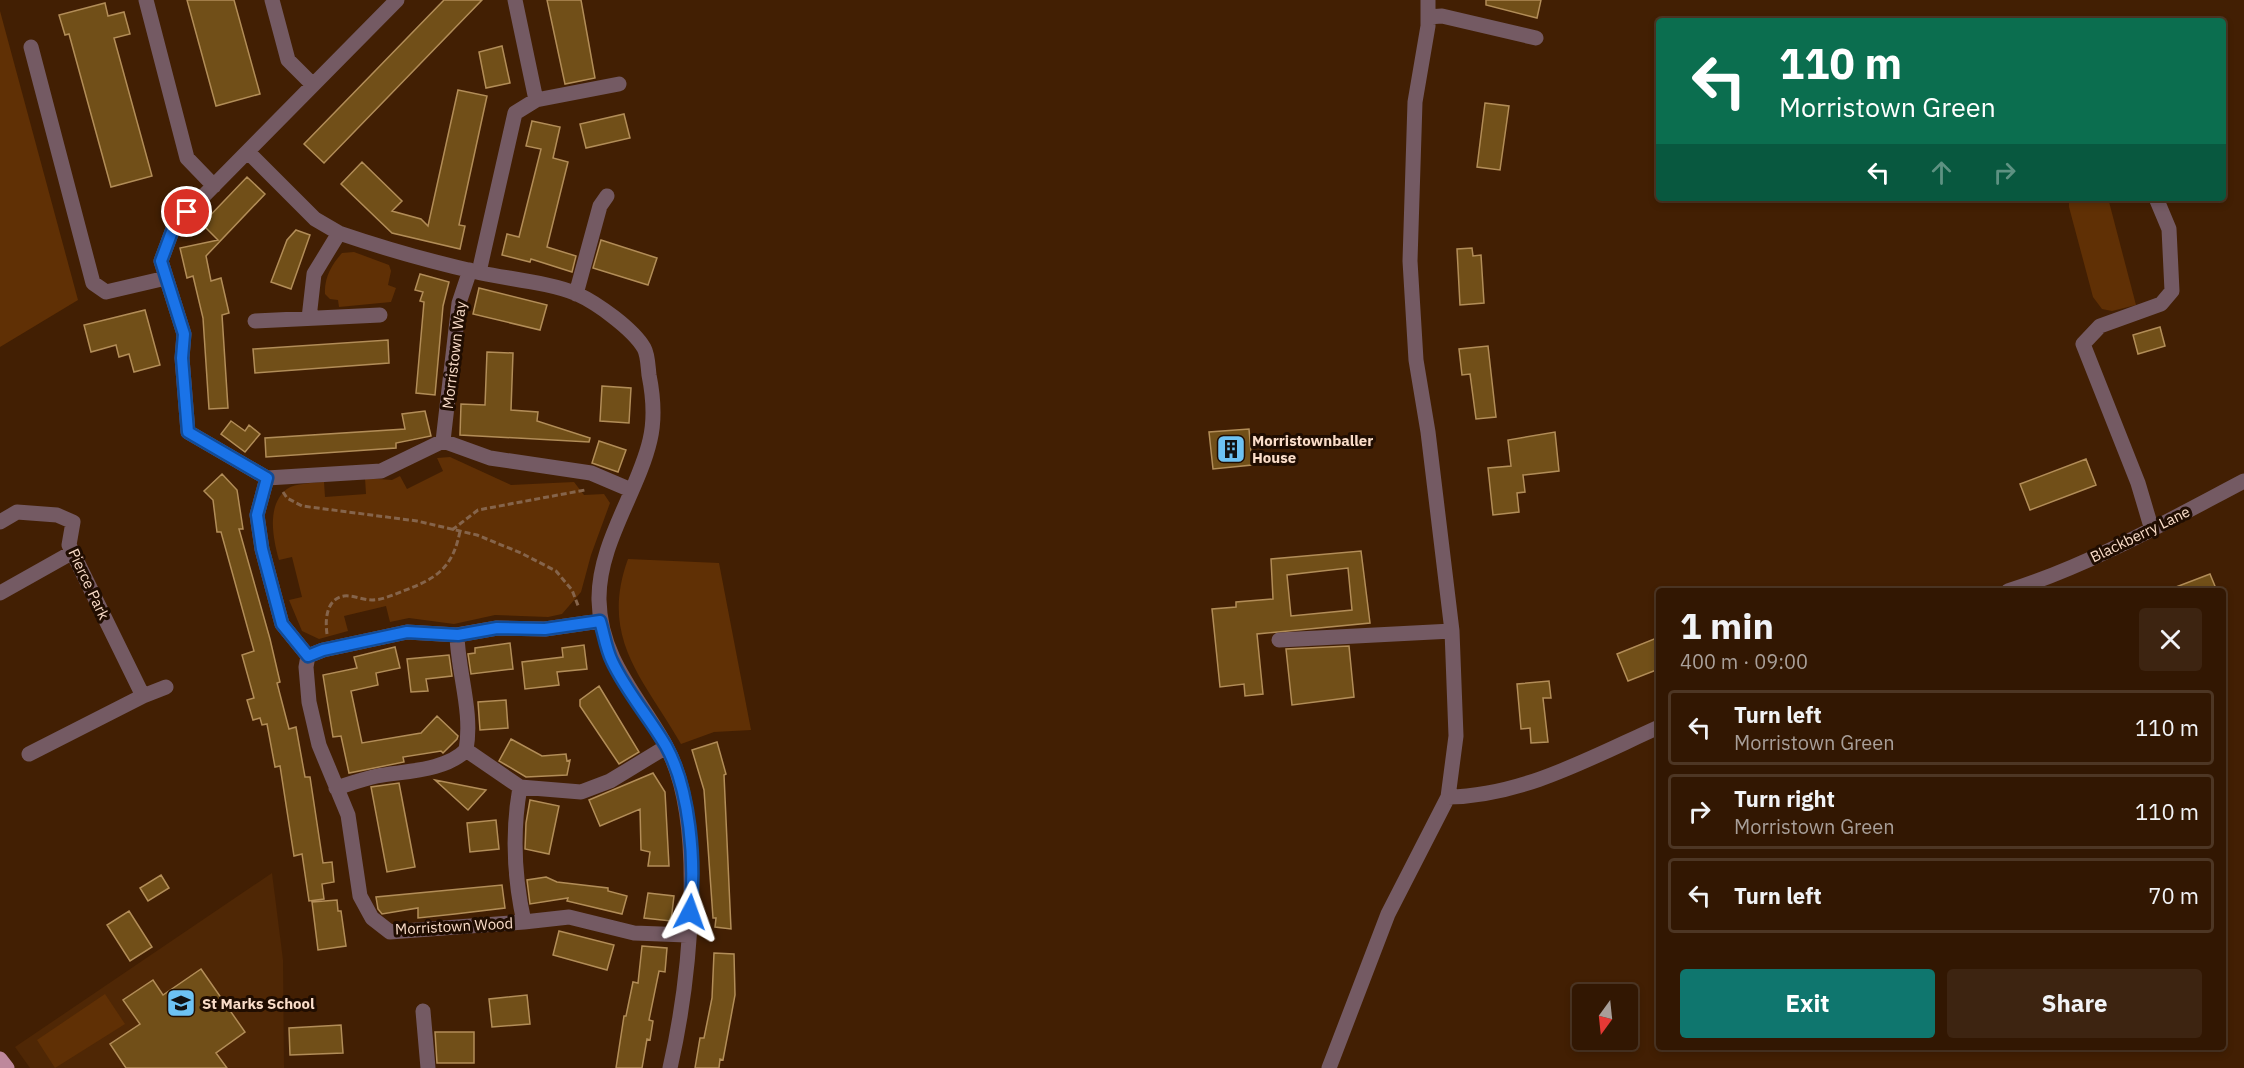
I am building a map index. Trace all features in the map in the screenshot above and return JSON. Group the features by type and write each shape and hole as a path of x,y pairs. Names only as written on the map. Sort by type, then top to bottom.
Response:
{"main road":[{"path":"0,1059 7,1068"}],"street":[{"path":"146,0 187,158 214,186"},
{"path":"272,0 288,60 313,85"},
{"path":"397,0 174,226 161,261 184,334 182,358 188,432 270,478 381,471 443,441 490,458 591,473 631,490"},
{"path":"515,0 536,100 619,84"},
{"path":"1329,1068 1388,915 1448,797 1456,736 1452,632 1428,432 1416,360 1410,261 1415,102 1428,17 1428,0"},
{"path":"1428,17 1442,16 1536,38"},
{"path":"31,47 93,283 106,292 166,278"},
{"name":"Morristown Way","path":"443,441 459,303 475,271 515,113 536,100"},
{"path":"248,152 315,219 339,233 396,252 576,294 625,326 645,349 653,395 650,440 603,563 593,622 611,660 666,747 681,783 693,888 683,982 670,1068"},
{"path":"576,294 600,206 608,196"},
{"path":"2152,530 2138,483 2084,344 2100,326 2161,304 2172,291 2169,229 2157,201"},
{"path":"309,318 314,274 339,233"},
{"path":"255,321 380,315"},
{"path":"270,478 257,515 262,549 282,624 308,656 328,649 407,632 458,635 497,628 545,629 593,622"},
{"name":"Blackberry Lane","path":"2017,588 2152,530 2244,481"},
{"name":"Pierce Park","path":"0,522 17,512 57,515 73,522 69,545 143,696"},
{"path":"0,593 72,552"},
{"path":"1279,640 1452,632"},
{"path":"336,788 374,777 430,767 459,757 466,750 466,712 458,635"},
{"name":"Morristown Wood","path":"308,656 306,666 309,702 319,745 348,816 360,896 372,918 390,932 569,917 634,933 687,935"},
{"path":"29,754 143,696 166,687"},
{"path":"1448,797 1470,796 1527,785 1656,728"},
{"path":"466,750 520,787 581,792 610,781 666,747"},
{"path":"520,787 514,819 514,848 524,922"},
{"path":"423,1011 428,1068"}],"path":[{"path":"270,478 287,498 302,506 406,519 477,535 522,553 556,571 593,622"},
{"path":"452,530 478,510 584,490 610,481"},
{"path":"328,649 325,618 332,602 344,596 372,600 429,582 448,564 456,551 460,531"}],"shaded area":[{"path":"0,11 78,300 0,347"},
{"path":"2069,201 2109,201 2136,305 2112,311 2102,309 2093,297"},
{"path":"354,252 389,265 391,271 388,285 396,288 391,302 339,307 338,300 330,299 325,294 327,277 335,262 342,253"},
{"path":"450,457 511,485 574,482 584,495 604,494 610,503 591,555 581,592 562,614 548,617 495,615 454,624 409,618 390,622 386,606 344,616 348,631 319,639 302,631 289,600 302,597 292,557 279,560 273,533 274,513 280,496 287,489 295,486 324,482 325,497 366,494 365,478 392,480 400,476 407,489 443,471 437,458"},
{"path":"628,559 719,563 751,730 714,732 681,744 640,678 622,636 619,613 620,587"},
{"name":"St Marks School","path":"272,873 283,960 284,1068 30,1068 15,1047"},
{"path":"105,994 125,1024 55,1068 37,1040"}],"building":[{"path":"187,0 234,0 260,94 216,106"},
{"path":"444,0 482,0 324,163 304,144"},
{"path":"547,0 581,0 595,78 565,84"},
{"path":"1486,0 1541,0 1537,18 1486,5"},
{"path":"105,3 108,16 124,12 130,34 114,38 152,176 111,187 69,34 65,35 59,15"},
{"path":"502,46 510,83 486,88 479,52"},
{"path":"458,90 487,96 459,225 465,226 460,249 392,233 341,184 362,162 402,201 392,211 421,219 428,226"},
{"path":"1485,103 1509,106 1500,170 1477,167"},
{"path":"624,114 630,138 586,148 580,124"},
{"path":"532,121 560,127 553,158 568,162 547,247 576,256 572,272 531,259 530,262 502,255 507,234 519,237 541,149 526,146"},
{"path":"247,177 265,194 206,256 211,281 221,278 229,313 222,315 228,408 209,409 203,318 193,276 187,278 180,248 218,240 202,224"},
{"path":"296,230 310,235 291,289 271,282 287,240"},
{"path":"601,240 657,258 648,285 593,268"},
{"path":"1472,248 1473,256 1481,255 1484,303 1460,305 1457,249"},
{"path":"420,274 449,282 443,306 435,395 416,393 424,302 420,301 423,292 415,290"},
{"path":"479,288 547,305 540,330 473,314"},
{"path":"145,310 160,365 134,372 129,354 119,357 116,345 91,352 84,325"},
{"path":"2160,327 2165,346 2138,354 2133,335"},
{"path":"388,340 389,363 255,373 253,349"},
{"path":"1488,346 1496,417 1476,419 1470,374 1462,375 1459,349"},
{"path":"487,352 513,353 511,410 538,412 537,421 590,438 589,442 460,435 461,404 485,405"},
{"path":"602,386 631,388 629,423 600,421"},
{"path":"425,411 431,436 396,443 396,448 266,457 265,438 405,429 402,414"},
{"path":"231,421 245,431 249,425 260,434 245,452 221,434"},
{"name":"Morristownballer House","path":"1249,429 1252,465 1213,469 1209,432"},
{"path":"1555,432 1559,471 1523,475 1525,492 1517,493 1519,512 1493,515 1488,468 1511,466 1508,440"},
{"path":"599,441 626,450 618,472 592,463"},
{"path":"2086,459 2096,485 2030,510 2020,484"},
{"path":"222,474 237,490 243,529 239,529 270,639 280,682 277,683 289,729 296,727 305,777 310,777 323,863 332,862 334,882 322,884 324,899 309,901 302,854 294,856 280,766 275,767 267,724 262,725 260,718 253,720 247,700 254,698 242,655 254,651 221,532 217,532 213,500 204,491"},
{"path":"1361,551 1370,623 1257,634 1263,694 1245,696 1244,684 1220,687 1212,609 1236,607 1236,602 1273,599 1271,559","holes":["1348,568 1352,610 1291,616 1287,575"]},
{"path":"2210,574 2216,588 2173,588"},
{"path":"1656,638 1656,670 1628,681 1617,654"},
{"path":"510,643 513,669 471,674 468,654 475,653 475,648"},
{"path":"584,645 587,669 557,672 559,685 525,689 522,662 563,657 562,648"},
{"path":"1349,646 1354,697 1292,705 1286,649"},
{"path":"395,647 400,668 376,673 378,685 351,691 362,743 421,733 437,716 458,736 457,739 443,753 441,751 403,757 404,762 349,773 341,736 333,737 323,675 357,668 354,657"},
{"path":"449,655 452,676 426,679 428,691 411,692 407,659"},
{"path":"1549,681 1551,698 1543,698 1548,742 1531,743 1530,728 1521,729 1517,684"},
{"path":"599,686 639,752 619,764 580,706 580,700"},
{"path":"506,700 508,728 480,730 478,702"},
{"path":"511,739 542,756 566,754 567,761 570,760 567,775 526,777 499,761"},
{"path":"717,742 726,774 724,775 731,929 715,927 716,918 713,918 704,790 692,750"},
{"path":"653,773 665,792 669,866 648,866 650,852 641,850 640,809 600,826 589,800"},
{"path":"435,780 486,790 468,810"},
{"path":"399,783 415,867 387,872 371,787"},
{"path":"530,800 559,806 549,854 525,849"},
{"path":"496,820 499,849 470,852 467,823"},
{"path":"161,875 169,888 148,901 140,888"},
{"path":"546,877 557,882 608,888 608,891 627,896 622,914 567,901 568,898 530,904 527,880"},
{"path":"502,885 505,908 418,918 418,908 382,914 378,909 376,897"},
{"path":"648,893 674,896 671,921 644,918"},
{"path":"337,900 338,911 341,911 346,946 318,950 312,902"},
{"path":"129,911 152,947 130,961 107,925"},
{"path":"559,931 614,945 607,970 553,955"},
{"path":"642,946 667,948 665,972 659,971 649,1020 653,1021 650,1040 647,1039 642,1068 616,1068 624,1016 626,1016 633,982 638,983"},
{"path":"714,953 734,954 735,995 723,1060 720,1059 719,1068 695,1068 700,1038 704,1038 712,998"},
{"path":"201,969 245,1032 216,1053 227,1068 126,1068 110,1044 140,1024 123,1000 153,980 163,995"},
{"path":"527,995 530,1024 492,1027 489,999"},
{"path":"341,1025 343,1053 290,1055 289,1028"},
{"path":"435,1032 474,1032 474,1063 437,1063"}],"place":[{"name":"Morristownballer House","path":"1231,449"},
{"name":"St Marks School","path":"181,1003"}],"route":[{"path":"187,212 174,226 161,261 184,334 182,358 188,432 267,478 257,515 262,549 282,624 292,640 308,656 323,650 407,632 458,635 497,628 545,629 600,621 611,660 666,747 681,783 693,888 690,912"}]}
